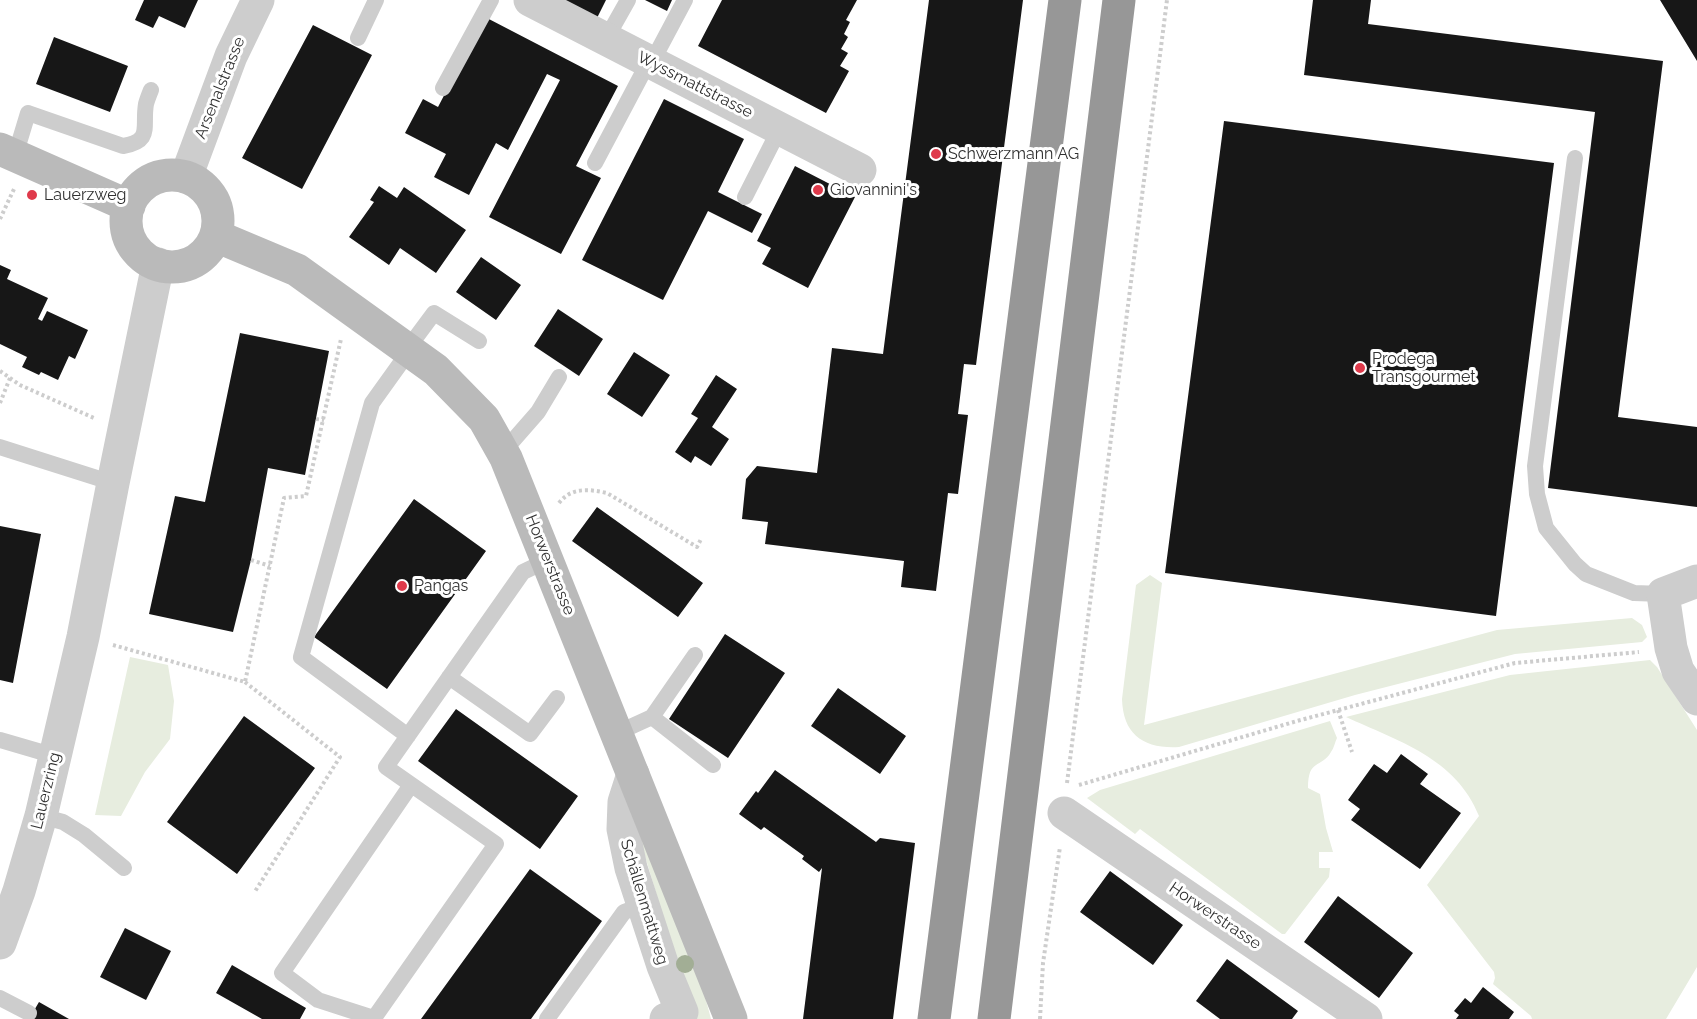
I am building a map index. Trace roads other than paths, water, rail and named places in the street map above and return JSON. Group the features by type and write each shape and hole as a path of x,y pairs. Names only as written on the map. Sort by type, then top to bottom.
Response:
{"highway":[{"path":"934,1019 1065,0"},
{"path":"994,1019 1119,0"}],"street":[{"name":"Arsenalstrasse","path":"186,177 231,56 258,0"},
{"name":"Wyssmattstrasse","path":"531,0 860,170"},
{"path":"10,163 129,206"},
{"path":"166,175 186,177 197,182 213,200 218,218 216,237 204,254 186,265 172,267 158,264 144,257 129,237 126,222 129,206 140,189 156,178 166,175"},
{"name":"Horwerstrasse","path":"216,237 297,270 436,370 484,419 503,452 548,560 730,1019"},
{"path":"112,483 158,264"},
{"name":"Lauerzring","path":"0,942 19,891 41,816 83,637 112,483"},
{"path":"1697,581 1663,594 1671,648 1678,671 1697,699"},
{"name":"Schällenmattweg","path":"633,774 624,802 622,829 631,868 663,966 681,1012 666,1019"},
{"name":"Horwerstrasse","path":"1065,801 1346,1014"}],"lane":[{"path":"358,38 376,0"},
{"path":"443,88 491,0"},
{"path":"606,39 628,0"},
{"path":"595,163 685,0"},
{"path":"10,163 28,113 123,146 136,144 144,136 146,105 151,90"},
{"path":"745,197 780,128"},
{"path":"1575,158 1536,456 1537,494 1546,528 1586,574 1634,593 1663,594"},
{"path":"408,736 301,657 372,403 434,313 479,341"},
{"path":"503,452 538,412 559,377"},
{"path":"0,447 112,483"},
{"path":"411,785 282,973 318,1000 374,1018 496,844 386,767 523,572 548,560"},
{"path":"617,733 652,717 695,655"},
{"path":"449,676 530,734 556,699"},
{"path":"652,717 713,765"},
{"path":"0,740 55,756"},
{"path":"41,816 63,822 84,835 124,868"},
{"path":"547,1019 624,912 643,905"},
{"path":"0,998 30,1013"}],"place":[{"name":"Schwerzmann AG","path":"936,154"},
{"name":"Giovannini's","path":"818,190"},
{"name":"Lauerzweg","path":"32,195"},
{"name":"Prodega Transgourmet","path":"1360,368"},
{"name":"Pangas","path":"402,586"}]}
